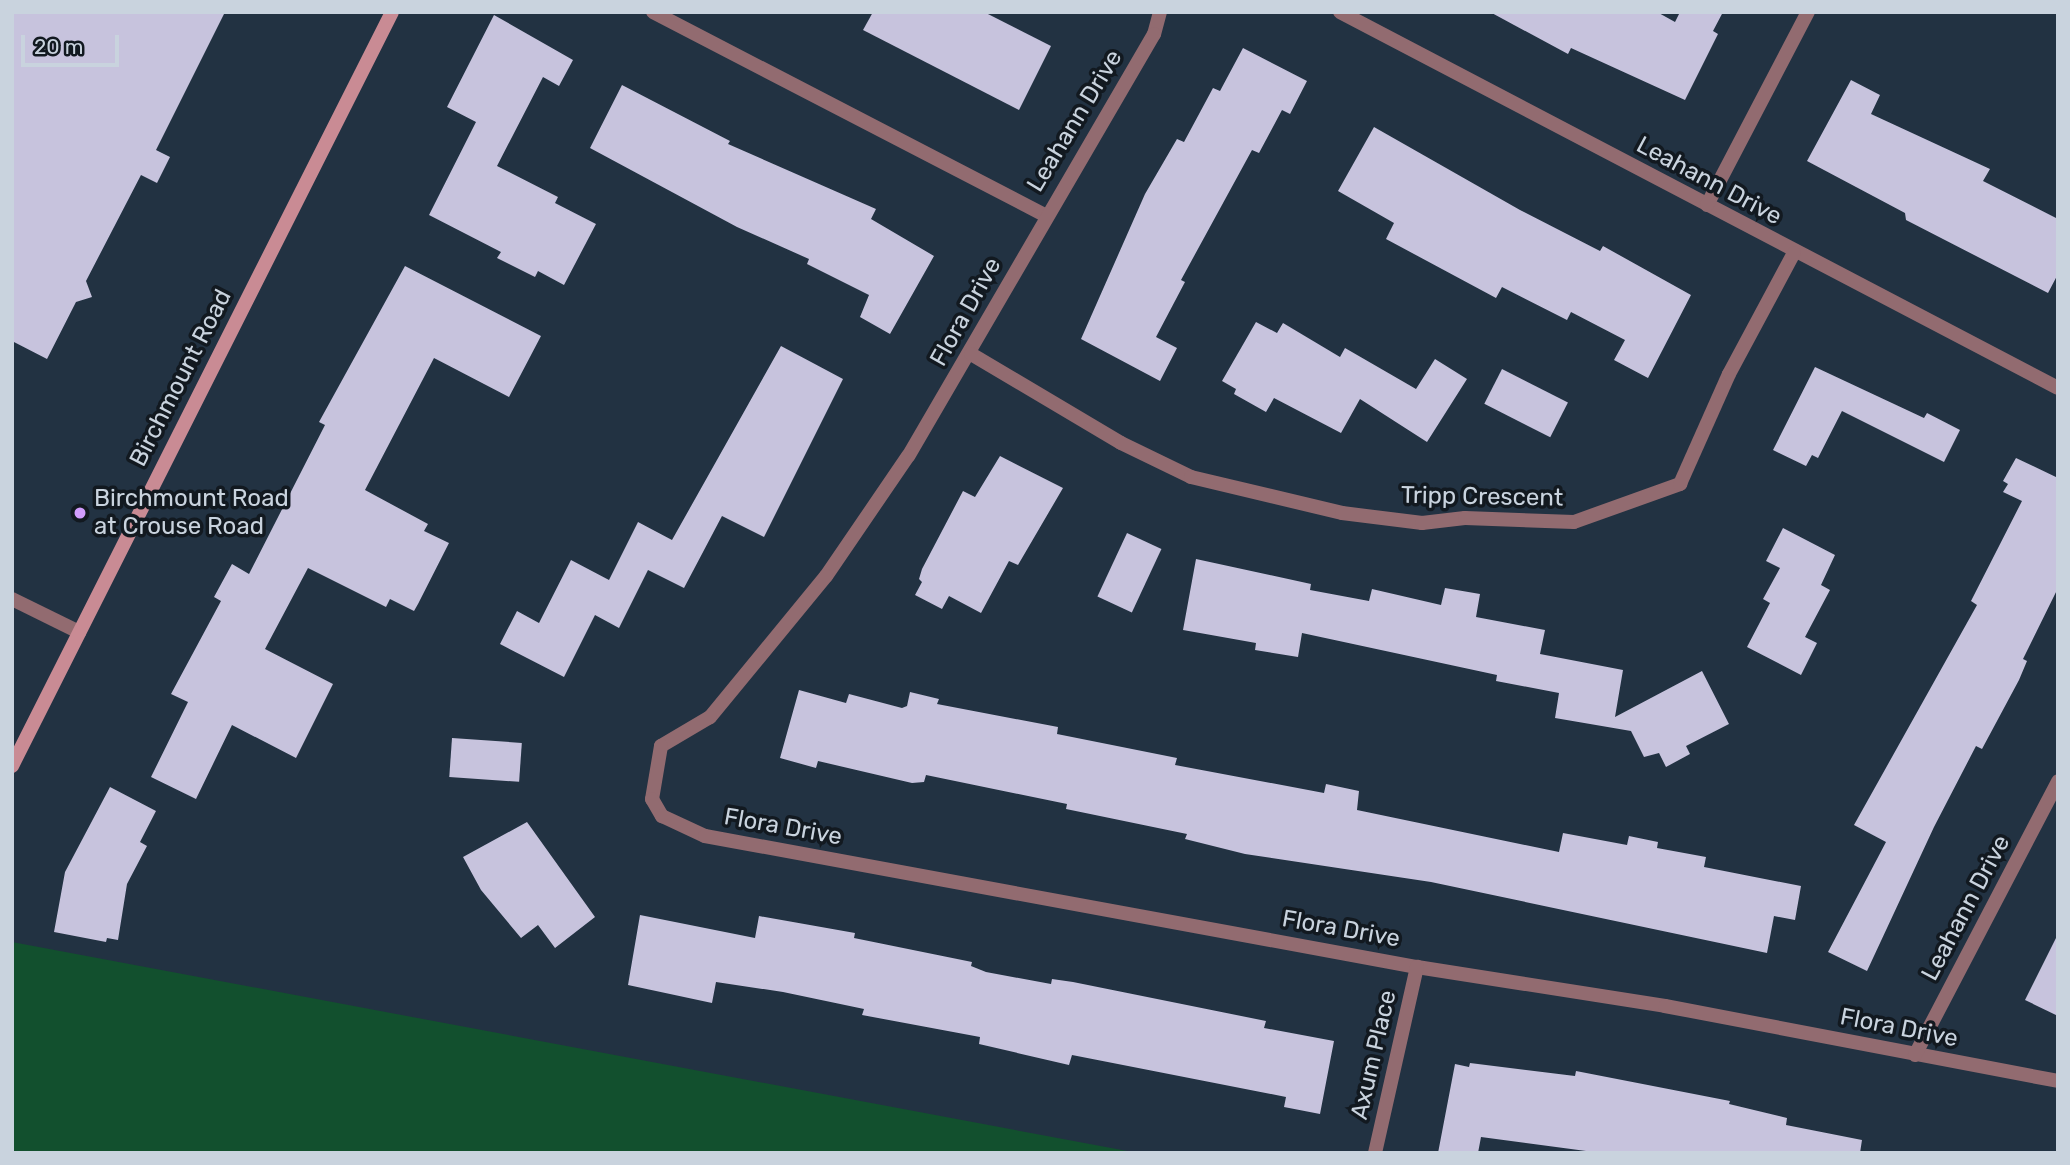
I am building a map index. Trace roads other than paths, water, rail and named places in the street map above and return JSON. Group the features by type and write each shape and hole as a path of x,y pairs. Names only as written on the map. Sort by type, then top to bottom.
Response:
{"main road":[{"name":"Birchmount Road","path":"12,766 392,12"}],"street":[{"path":"653,12 1045,215"},
{"name":"Leahann Drive","path":"1045,215 1154,34 1160,12"},
{"name":"Leahann Drive","path":"1340,12 1794,253 2058,388"},
{"path":"1707,205 1808,12"},
{"name":"Flora Drive","path":"1045,215 971,354 826,576 710,718 661,746 652,799 662,816 705,836 1417,967 1665,1006 2058,1081"},
{"name":"Tripp Crescent","path":"971,354 1121,443 1191,477 1342,513 1422,523 1465,519 1574,522 1680,484 1729,374 1794,253"},
{"path":"12,599 79,632"},
{"name":"Leahann Drive","path":"1915,1055 2058,781"},
{"name":"Axum Place","path":"1375,1153 1417,967"}],"place":[{"name":"Birchmount Road at Crouse Road","path":"80,513"}]}
